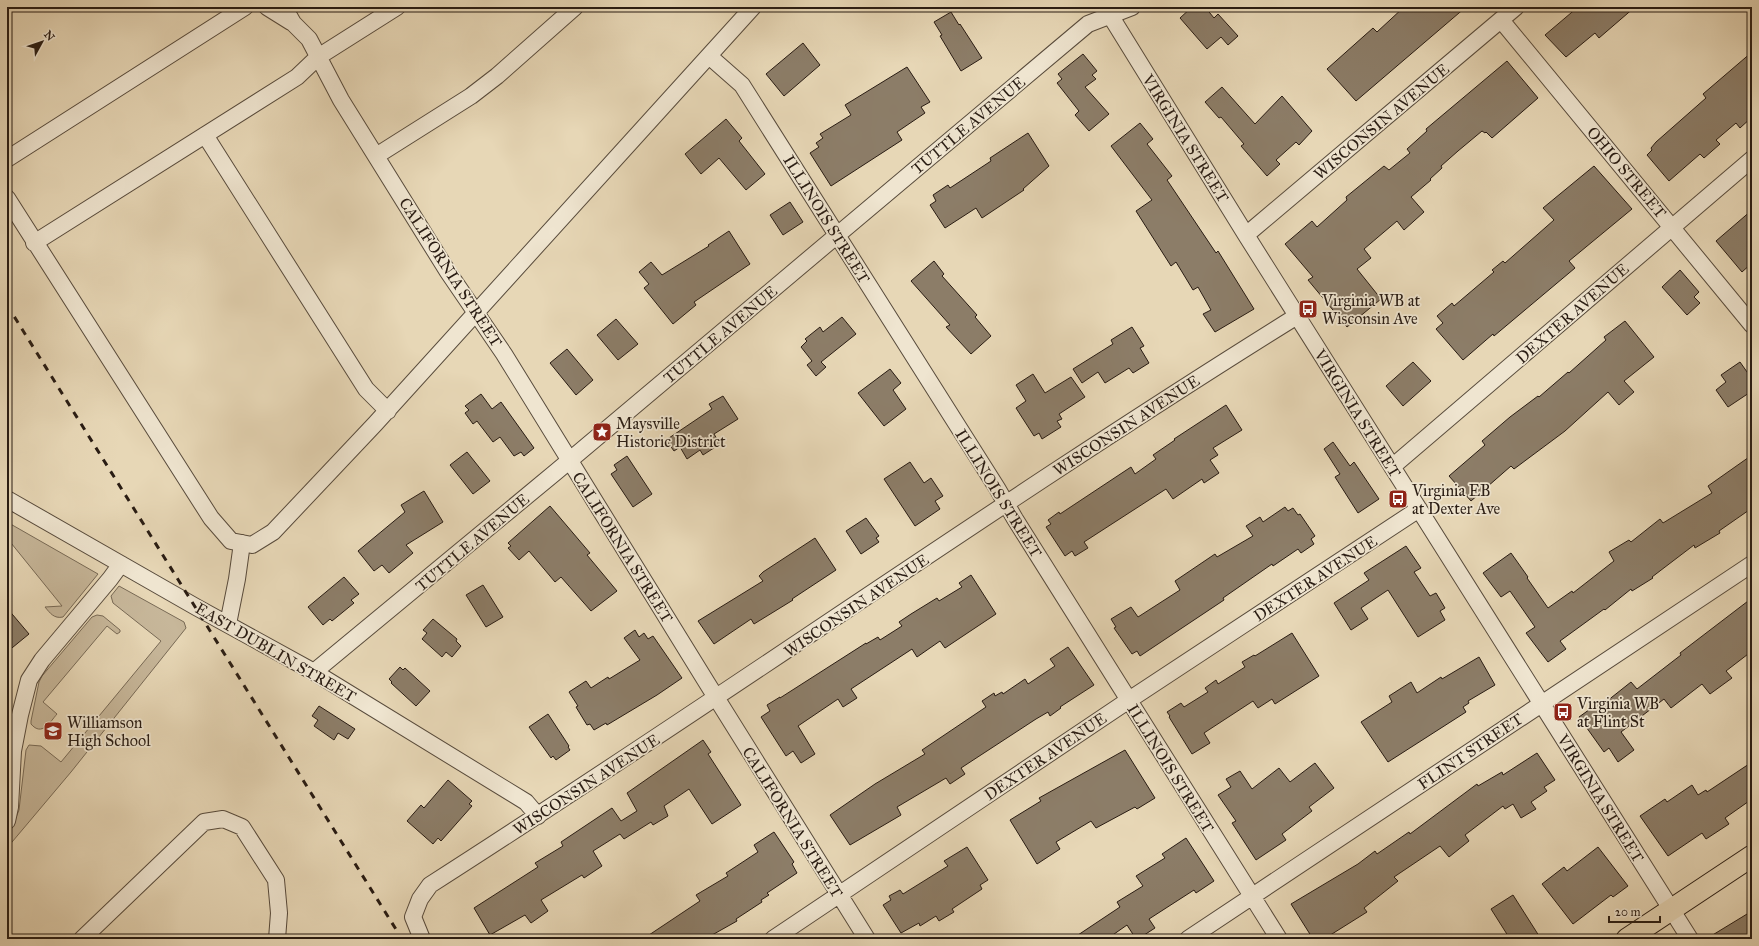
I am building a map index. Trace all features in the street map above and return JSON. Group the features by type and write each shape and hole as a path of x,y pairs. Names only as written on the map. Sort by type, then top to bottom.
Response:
{"main road":[{"path":"1627,939 1752,856"}],"street":[{"path":"7,158 246,7"},
{"path":"267,7 293,23"},
{"path":"284,7 293,23"},
{"path":"34,243 297,77 318,57 397,7"},
{"path":"376,156 471,96 497,76 575,7"},
{"path":"7,198 34,243 211,518 231,541 252,545 273,532 388,410 753,7"},
{"name":"TUTTLE AVENUE","path":"314,672 569,461 1088,24 1108,11 1132,7"},
{"name":"WISCONSIN AVENUE","path":"1246,235 1516,7"},
{"name":"VIRGINIA STREET","path":"1108,11 1246,235 1690,939"},
{"name":"OHIO STREET","path":"1501,20 1752,324"},
{"name":"CALIFORNIA STREET","path":"293,23 309,39 341,100 448,272 504,354 716,698 867,939"},
{"name":"ILLINOIS STREET","path":"709,56 742,85 1280,939"},
{"path":"205,135 366,389 388,410"},
{"name":"DEXTER AVENUE","path":"1392,467 1752,159"},
{"name":"WISCONSIN AVENUE","path":"422,939 413,917 420,899 430,885 538,816 716,698 1148,409 1297,316"},
{"name":"EAST DUBLIN STREET","path":"7,499 314,672 526,802 538,816"},
{"name":"DEXTER AVENUE","path":"773,939 1129,700 1419,509"},
{"path":"228,624 237,579 242,543"},
{"path":"7,821 10,807 13,751 29,680 42,660 121,564"},
{"name":"FLINT STREET","path":"1188,939 1752,564"},
{"path":"82,939 204,822 223,819 242,827 276,880 279,913 277,939"}],"shaded area":[{"path":"7,522 98,574 63,617 55,616 45,607 62,606 7,538"},
{"path":"119,586 184,622 186,628 71,772 7,848 7,840 19,810 26,750 29,745 41,746 61,762 161,641 113,603 111,596"},
{"path":"97,615 103,616 120,630 120,632 117,634 107,626 43,702 57,714 46,727 42,729 35,728 31,724 31,721 39,682 42,676 92,617"}],"building":[{"path":"1192,7 1205,7 1214,18 1218,14 1238,36 1228,45 1221,37 1207,49 1180,18"},
{"path":"1404,7 1466,7 1356,101 1327,69 1373,28 1377,32"},
{"path":"1578,7 1635,7 1599,38 1595,33 1566,57 1545,35"},
{"path":"951,12 982,58 961,71 940,36 942,35 934,22"},
{"path":"803,43 820,65 784,96 766,74"},
{"path":"1752,52 1752,117 1740,128 1736,123 1716,140 1720,144 1704,158 1700,154 1669,181 1647,155 1652,150 1651,148 1706,98 1703,94"},
{"path":"1083,54 1097,71 1092,75 1096,79 1085,87 1109,114 1089,131 1075,115 1079,111 1057,83 1062,79 1058,74"},
{"path":"1507,61 1538,98 1492,138 1486,132 1485,133 1482,131 1458,151 1441,166 1442,168 1430,179 1431,180 1411,197 1424,212 1404,230 1397,221 1364,249 1371,258 1357,269 1381,299 1347,327 1308,280 1313,277 1285,244 1312,221 1317,227 1347,200 1346,197 1384,166 1389,170 1410,153 1407,149 1427,131 1426,129"},
{"path":"907,67 930,102 921,107 925,113 897,132 902,140 831,186 810,153 819,147 816,143 823,138 820,134 851,115 845,105"},
{"path":"1222,87 1255,124 1282,96 1312,131 1299,145 1296,142 1276,160 1280,164 1267,176 1241,146 1244,144 1221,117 1219,118 1205,102"},
{"path":"726,119 742,138 739,141 765,174 746,190 719,158 701,174 685,154"},
{"path":"1140,123 1153,139 1147,144 1172,176 1167,180 1216,253 1218,251 1254,309 1215,332 1203,314 1211,310 1198,287 1193,290 1176,262 1171,266 1136,211 1152,200 1111,146"},
{"path":"1028,133 1049,166 1023,189 1024,190 982,218 976,208 945,228 930,205 936,201 933,195 948,185 950,188 991,161 990,158"},
{"path":"1594,166 1632,209 1569,261 1575,268 1463,360 1436,329 1443,323 1437,316 1452,303 1454,306 1494,272 1492,270 1503,261 1505,263 1554,220 1543,208"},
{"path":"790,202 803,222 783,235 770,215"},
{"path":"1752,210 1752,263 1742,272 1716,241"},
{"path":"729,231 750,264 694,302 696,305 673,324 644,288 649,284 639,272 651,262 662,275 709,246 708,245"},
{"path":"934,261 944,274 942,276 977,315 975,317 991,336 971,354 946,327 950,325 911,281"},
{"path":"1680,270 1699,292 1694,297 1700,303 1687,315 1662,287"},
{"path":"842,317 856,334 821,362 826,367 816,376 807,365 812,361 801,347 807,341 805,339 820,327 823,332"},
{"path":"616,319 638,344 618,360 597,335"},
{"path":"1625,321 1654,357 1624,381 1634,392 1619,405 1608,392 1565,431 1514,469 1511,466 1471,501 1449,476 1485,445 1482,441 1510,417 1538,396 1539,397 1568,372 1569,373 1606,340 1604,337"},
{"path":"1132,327 1144,346 1140,348 1149,363 1133,373 1129,368 1105,383 1098,372 1082,383 1073,369 1113,344 1111,340"},
{"path":"567,349 593,380 576,395 550,363"},
{"path":"1413,362 1431,381 1403,406 1386,386"},
{"path":"1740,362 1752,379 1752,391 1728,407 1716,390 1726,382 1721,375"},
{"path":"890,369 901,383 893,390 906,409 884,426 858,393"},
{"path":"1033,374 1045,393 1071,377 1085,397 1059,414 1062,419 1057,421 1061,427 1042,439 1039,433 1034,436 1016,408 1026,401 1016,385"},
{"path":"481,394 492,409 501,402 534,448 524,456 521,452 514,456 500,437 493,442 477,421 473,424 465,413 469,410 465,406"},
{"path":"723,396 738,419 714,434 720,444 703,455 700,450 687,459 680,447 674,451 666,440 712,409 709,404"},
{"path":"1226,405 1242,430 1213,448 1218,455 1210,460 1219,473 1204,483 1202,479 1173,499 1166,489 1084,542 1088,548 1075,556 1072,551 1065,556 1046,527 1051,524 1048,520 1059,512 1060,514 1131,467 1135,474 1156,459 1153,455 1175,440 1174,439"},
{"path":"1333,442 1350,466 1354,462 1379,499 1358,513 1335,477 1340,474 1324,449"},
{"path":"467,452 490,481 473,494 450,465"},
{"path":"1752,455 1752,508 1719,531 1720,533 1695,548 1694,545 1652,577 1653,578 1632,591 1631,589 1605,610 1604,609 1560,641 1566,649 1548,662 1526,633 1535,627 1510,591 1501,597 1483,573 1511,553 1548,608 1572,591 1573,593 1614,561 1609,552 1629,540 1631,542 1660,519 1663,523 1712,493 1708,486"},
{"path":"627,456 652,494 633,507 611,474 617,470 614,465"},
{"path":"910,462 924,483 931,478 943,496 935,501 940,509 915,526 884,479"},
{"path":"424,491 443,522 406,545 413,553 389,573 382,565 374,571 358,551 405,512 401,505"},
{"path":"550,506 590,553 587,555 617,591 591,611 561,577 555,582 529,551 519,560 508,548 511,546 508,543"},
{"path":"1285,507 1288,511 1293,508 1298,515 1300,514 1315,536 1311,539 1314,544 1301,553 1298,549 1273,566 1272,564 1223,598 1224,600 1140,656 1137,651 1132,654 1114,628 1116,627 1111,619 1131,607 1138,617 1180,590 1175,581 1215,554 1217,557 1253,536 1246,526 1260,517 1263,522"},
{"path":"866,518 879,536 876,538 879,542 861,554 846,531"},
{"path":"815,538 836,570 792,599 793,600 754,624 751,619 714,644 698,621 763,581 759,576 763,572"},
{"path":"1406,546 1421,568 1414,572 1430,596 1436,593 1445,608 1440,611 1445,620 1418,637 1388,590 1361,608 1368,619 1351,630 1334,603 1369,580 1364,573"},
{"path":"971,575 996,614 945,648 940,641 917,657 912,649 851,689 857,698 843,707 838,699 798,726 815,754 801,763 793,751 786,756 761,717 770,711 767,705 866,643 878,637 880,640 902,626 899,622 937,598 939,601 962,587 959,583"},
{"path":"344,577 359,594 351,600 354,603 332,621 330,619 323,625 308,607"},
{"path":"483,585 503,617 486,627 466,595"},
{"path":"1752,598 1752,651 1726,671 1732,678 1710,694 1702,684 1671,708 1664,699 1621,732 1634,750 1618,762 1609,748 1604,752 1579,717 1600,702 1602,705 1631,682 1637,689 1681,655 1680,653"},
{"path":"7,608 29,634 7,652"},
{"path":"433,619 457,639 456,641 461,646 452,657 446,652 442,657 422,639 427,633 423,630"},
{"path":"635,630 639,637 644,633 648,639 653,636 682,678 607,725 606,723 594,730 590,724 587,725 569,692 586,681 591,688 640,660 624,638"},
{"path":"1292,633 1319,676 1275,704 1272,699 1258,708 1253,701 1204,733 1210,743 1192,754 1167,712 1181,703 1184,707 1208,692 1205,688 1216,680 1218,684 1245,667 1242,662 1254,655 1255,656"},
{"path":"1068,647 1094,685 1060,707 1061,708 1050,716 1048,712 1036,719 961,768 965,774 950,784 946,778 897,807 901,815 850,845 830,815 875,784 925,754 922,750 986,707 982,701 994,693 995,696 1002,692 1003,694 1025,679 1028,684 1055,666 1050,659"},
{"path":"1479,657 1495,685 1468,701 1469,703 1463,707 1466,712 1388,762 1361,722 1392,702 1389,696 1411,682 1417,693 1441,677 1442,679"},
{"path":"400,667 403,670 405,668 430,691 416,706 391,683 392,682 389,679"},
{"path":"319,706 355,729 348,739 338,733 334,740 314,726 318,720 312,716"},
{"path":"548,714 569,746 568,747 570,750 556,760 553,756 551,758 529,727"},
{"path":"703,740 711,752 708,754 741,805 712,824 689,789 664,806 668,816 653,825 651,822 624,839 620,834 593,851 602,866 584,878 582,875 541,900 548,911 531,923 525,915 490,935 474,908 538,867 535,863 563,846 561,842 612,808 621,821 637,811 627,793"},
{"path":"1125,750 1155,798 1137,809 1135,807 1096,828 1091,821 1056,842 1060,849 1037,864 1010,820 1041,801 1039,798"},
{"path":"1537,753 1555,780 1544,787 1547,791 1531,802 1536,809 1521,818 1513,804 1505,809 1503,806 1465,835 1469,841 1449,857 1440,846 1394,877 1398,881 1364,908 1367,912 1324,939 1313,939 1291,904 1358,864 1375,851 1377,854 1409,832 1410,834 1477,784 1478,786 1502,772 1503,775"},
{"path":"1752,762 1752,799 1725,818 1729,824 1706,839 1702,833 1668,856 1640,816 1665,799 1667,802 1692,785 1698,795 1706,790 1707,792"},
{"path":"1315,763 1334,788 1309,807 1312,811 1282,834 1286,840 1256,860 1232,823 1236,821 1218,795 1231,787 1226,779 1240,771 1252,789 1279,768 1290,782"},
{"path":"448,780 472,801 469,804 472,806 441,841 438,838 433,844 407,821 421,805 424,808"},
{"path":"774,832 794,862 792,864 797,873 767,893 769,895 761,900 762,902 736,919 737,921 705,939 643,939 700,901 696,895 728,876 726,873 758,852 754,845"},
{"path":"1186,838 1214,881 1196,893 1194,890 1149,919 1155,928 1138,939 1136,939 1127,925 1107,939 1072,939 1120,907 1117,902 1143,886 1136,876 1165,858 1162,854"},
{"path":"967,847 988,880 980,885 982,889 952,909 954,912 939,921 936,916 920,926 919,923 901,933 883,905 891,900 889,896 900,890 903,894 948,866 944,861"},
{"path":"1598,847 1628,886 1613,897 1611,895 1573,924 1542,884 1564,867 1567,871"},
{"path":"1513,895 1541,939 1510,939 1491,909"},
{"path":"1752,911 1752,939 1706,939"}],"railway":[{"path":"7,305 402,939"}],"place":[{"name":"Virginia WB at Wisconsin Ave","path":"1308,309"},
{"name":"Maysville Historic District","path":"602,432"},
{"name":"Virginia EB at Dexter Ave","path":"1398,499"},
{"name":"Virginia WB at Flint St","path":"1563,712"},
{"name":"Williamson High School","path":"53,731"}]}
